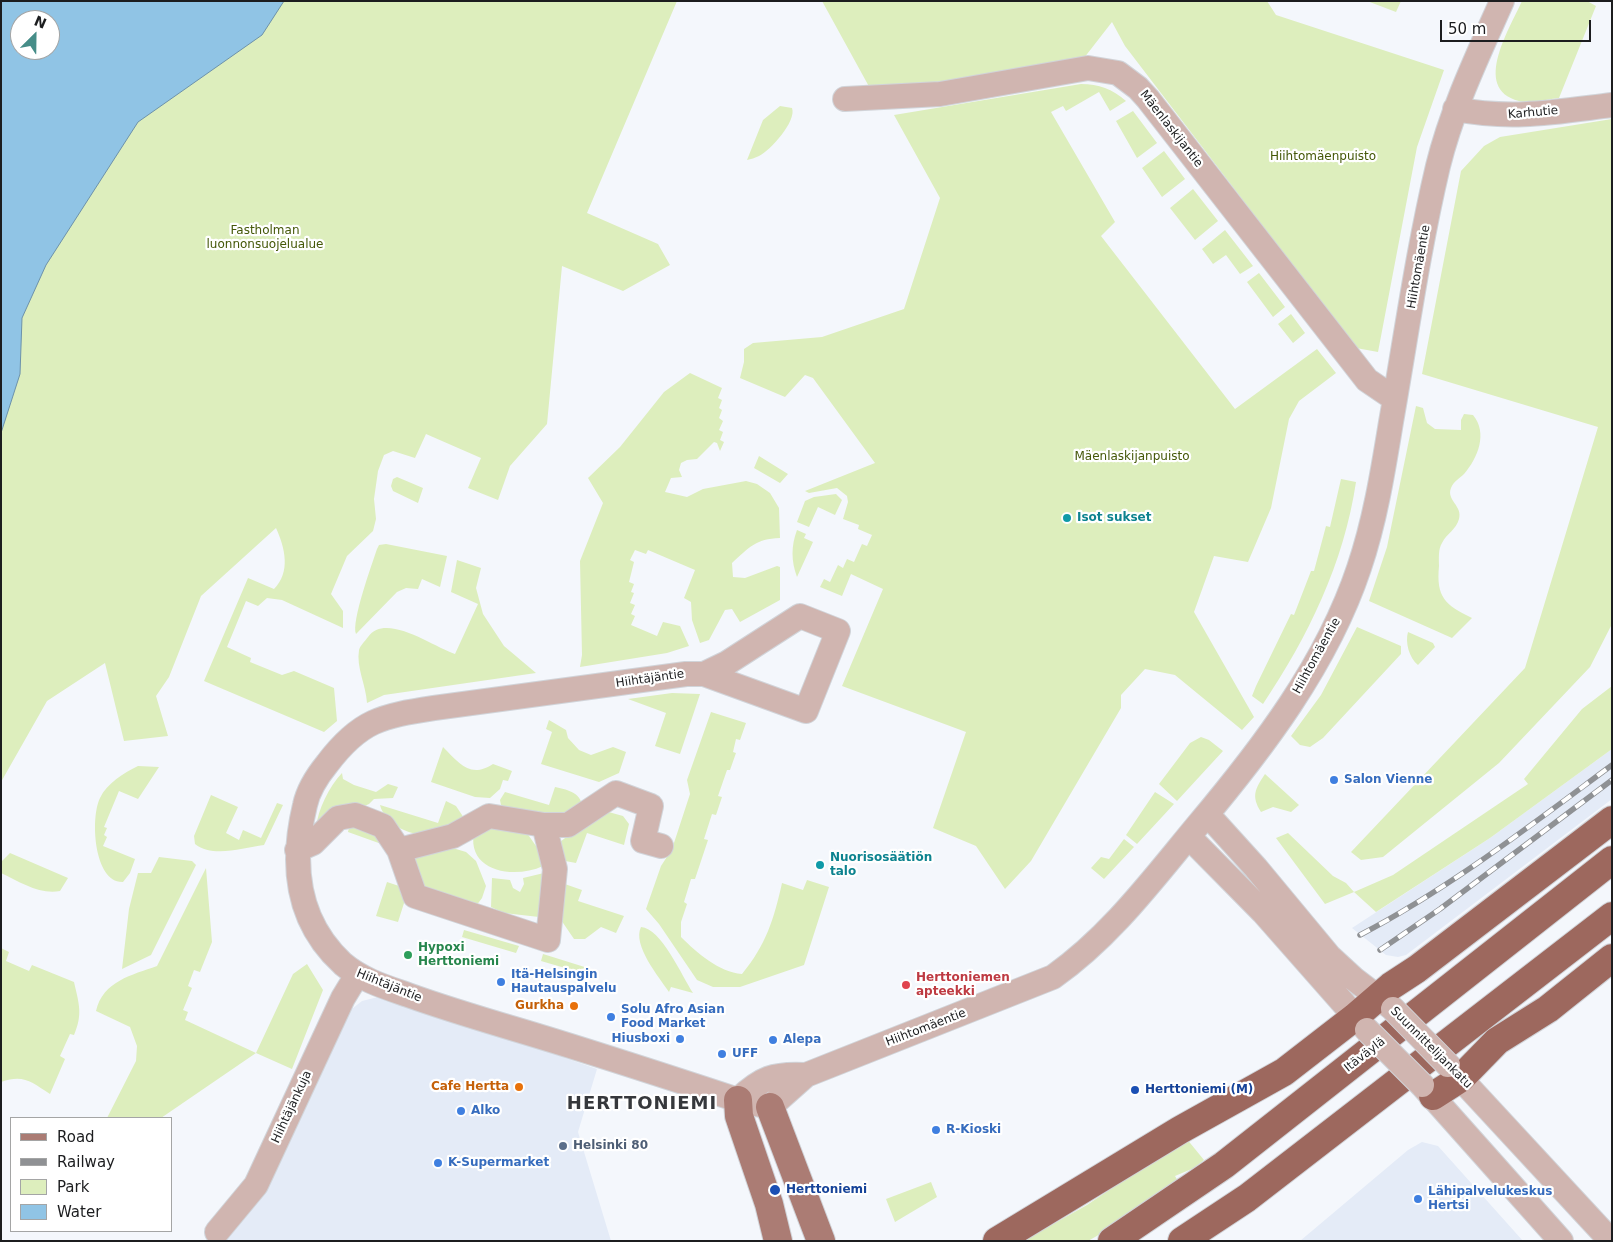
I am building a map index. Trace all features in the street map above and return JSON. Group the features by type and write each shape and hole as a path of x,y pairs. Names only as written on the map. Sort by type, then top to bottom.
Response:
{"highway":[{"path":"998,1241 1180,1130 1284,1072 1361,1024 1386,1003 1391,986 1417,969 1612,820"},
{"name":"Itäväylä","path":"1112,1241 1224,1165 1612,860"},
{"path":"1182,1241 1247,1198 1612,916"},
{"path":"1428,1091 1497,1041 1548,1009 1612,958"}],"main road":[{"path":"738,1100 739,1116 769,1204 778,1241"},
{"path":"770,1107 821,1241"}],"street":[{"name":"Hiihtomäentie","path":"770,1107 806,1075 1053,977 1083,955 1113,927 1190,837 1277,723 1302,687 1347,600 1368,540 1382,476 1438,166 1455,109 1502,1"},
{"name":"Mäenlaskijantie","path":"845,99 907,97 957,91 1088,68 1118,73 1138,88 1148,99 1367,380 1396,399"},
{"name":"Karhutie","path":"1455,109 1492,115 1524,116 1612,104"},
{"name":"Hiihtäjäntie","path":"704,674 727,663 800,616 838,631 806,712 704,674 686,674 434,708 398,714 373,722 358,730 340,747 321,771 306,800 298,832 299,884 305,909 341,962 357,975 440,1006 738,1100 770,1107"},
{"path":"399,850 453,836 489,816 544,825 568,825 616,794 652,806 643,841 660,846"},
{"name":"Suunnittelijankatu","path":"1208,814 1330,956 1386,1003 1454,1072 1611,1241"},
{"path":"297,850 312,843 338,818 355,815 383,826 399,850 415,896 548,940 555,869 544,825"},
{"path":"1190,837 1263,912 1361,1024 1428,1091 1561,1241"},
{"name":"Hiihtäjänkuja","path":"217,1232 256,1185 337,1010 357,975"},
{"name":"Hiihtomäentie","path":"738,1100 752,1087 772,1077 782,1074 806,1075"}],"shaded area":[{"path":"1612,749 1612,799 1406,955 1398,957 1386,955 1352,928 1490,838"},
{"name":"K-Supermarket","path":"378,997 398,1000 597,1069 578,1132 611,1241 223,1241 348,1012 362,1001"},
{"name":"Lähipalvelukeskus Hertsi","path":"1422,1142 1438,1146 1523,1241 1300,1241 1408,1150"}],"green space":[{"name":"Fastholman luonnonsuojelualue","path":"1,1 677,1 587,213 658,244 670,265 623,291 562,266 547,424 510,466 498,500 468,488 481,458 426,434 415,458 393,451 384,455 378,471 374,499 376,519 373,531 347,556 331,594 343,611 343,628 282,600 267,598 258,606 246,601 227,647 251,658 250,662 282,675 294,671 334,688 337,721 324,732 204,681 248,578 274,589 283,575 284,552 276,528 201,596 169,677 156,696 168,736 124,741 105,663 47,701 1,782"},
{"name":"Hiihtomäenpuisto","path":"822,1 1267,1 1276,15 1444,70 1417,147 1378,352 1356,348 1125,46 1112,22 1084,58 956,82 872,92"},
{"path":"1367,1 1401,1 1396,12"},
{"path":"1522,1 1587,1 1596,6 1559,98 1524,102 1508,96 1499,86 1496,74 1502,43"},
{"name":"Mäenlaskijanpuisto","path":"1081,84 1105,88 1116,93 1126,101 1110,111 1099,92 1066,111 1063,106 1051,112 1115,222 1101,236 1235,409 1317,349 1336,373 1299,401 1289,419 1271,508 1248,562 1214,556 1194,612 1254,717 1242,730 1175,675 1145,669 1121,695 1121,708 1031,861 1005,889 976,846 933,828 966,732 842,686 883,589 851,574 842,596 820,587 824,579 830,582 838,565 843,568 847,559 854,562 862,544 867,546 872,535 858,529 859,525 843,519 848,502 847,496 837,488 809,493 805,491 875,463 813,378 805,375 785,397 740,378 744,362 744,349 753,343 822,337 904,309 940,198 894,115"},
{"path":"780,106 792,108 787,128 764,153 747,160 763,120"},
{"path":"1133,111 1157,143 1137,158 1116,121"},
{"path":"1612,119 1612,624 1590,667 1499,763 1383,857 1361,860 1351,852 1525,668 1598,427 1422,374 1461,171 1484,146 1500,137"},
{"path":"1164,151 1185,179 1162,197 1142,168"},
{"path":"1193,189 1218,221 1195,240 1170,208"},
{"path":"1225,230 1253,266 1240,274 1226,255 1213,264 1202,249"},
{"path":"1259,273 1285,307 1273,317 1247,282"},
{"path":"1291,314 1305,333 1293,343 1278,324"},
{"path":"690,373 722,388 718,398 722,400 719,408 722,410 719,418 723,421 719,430 723,432 720,440 724,442 720,451 717,443 714,442 697,459 681,463 679,470 682,477 671,478 665,492 687,497 703,489 746,481 757,484 770,493 779,508 780,538 764,540 749,548 732,563 733,577 745,578 777,566 780,567 780,600 740,622 732,609 725,610 709,640 700,643 692,620 691,602 684,598 695,570 648,550 646,554 635,550 630,560 634,562 629,582 634,584 631,592 634,593 630,603 635,605 631,614 635,616 631,625 657,636 663,622 680,626 689,646 667,653 580,667 582,655 580,561 603,503 588,478 620,447 664,392"},
{"path":"1416,406 1423,408 1427,423 1435,429 1461,430 1461,420 1464,414 1473,415 1480,430 1479,445 1473,461 1451,488 1451,496 1460,514 1456,526 1444,540 1439,551 1438,577 1441,593 1444,599 1455,609 1472,618 1452,638 1369,601 1387,547"},
{"path":"759,456 788,474 780,483 754,468"},
{"path":"397,477 423,488 418,503 393,491 391,486 393,479"},
{"path":"1341,479 1356,482 1343,541 1333,570 1309,626 1263,704 1252,696 1291,614 1294,615 1311,571 1314,571 1326,526 1330,527"},
{"path":"836,494 842,500 835,515 818,507 809,527 797,522 805,501 814,497"},
{"path":"797,530 806,534 804,538 813,542 797,577 792,554"},
{"path":"386,544 447,556 440,587 422,579 418,589 406,588 397,592 356,634 356,618 377,549 379,545"},
{"path":"457,560 481,568 476,588 483,614 504,646 536,673 384,695 367,703 358,656 361,645 376,630 386,628 398,630 455,654 478,604 451,592"},
{"path":"1357,627 1401,646 1401,654 1323,738 1310,747 1300,745 1291,736 1321,695"},
{"path":"1408,632 1433,643 1435,647 1418,665 1408,650"},
{"path":"1612,686 1612,749 1490,838 1376,912 1354,892 1393,875 1528,784 1524,779 1582,709"},
{"path":"672,693 700,694 680,754 655,746 666,713 628,699"},
{"path":"711,712 746,723 740,740 736,739 733,752 736,753 730,770 727,770 718,796 722,797 716,815 712,814 704,839 708,840 695,879 691,879 684,902 687,904 681,922 681,937 717,966 742,974 757,953 768,931 782,883 803,890 807,880 829,887 804,965 740,987 713,987 697,980 659,924 646,909 661,866 672,849 690,794 687,780"},
{"path":"549,720 566,730 568,738 579,750 591,755 613,747 626,752 619,773 599,782 541,764 552,732 546,729"},
{"path":"1201,737 1209,740 1223,751 1177,801 1159,784 1190,743"},
{"path":"443,747 465,767 478,770 493,764 512,771 508,781 503,780 500,789 490,798 475,797 431,782"},
{"path":"138,766 159,767 138,799 119,791 104,827 107,828 104,835 107,837 103,846 135,859 130,873 123,882 113,879 106,872 100,861 95,834 95,820 97,807 103,793 111,783"},
{"path":"342,773 343,779 354,785 376,792 388,784 398,787 393,798 374,799 369,804 316,828 319,813 325,799"},
{"path":"1265,774 1299,805 1291,812 1273,807 1261,812 1255,797 1259,784"},
{"path":"555,787 574,793 582,803 563,816 513,813 501,805 500,800 505,792 549,805"},
{"path":"1155,792 1174,804 1137,844 1126,835"},
{"path":"211,795 238,807 226,833 239,840 243,830 261,838 277,803 283,805 264,845 219,851 202,848 195,844 194,836"},
{"path":"446,801 456,806 464,818 432,835 408,832 393,824 387,818 380,805 438,823"},
{"path":"605,811 623,816 629,824 624,845 587,833 576,863 560,860 560,842 598,812"},
{"path":"350,823 372,829 387,846 348,832"},
{"path":"522,826 543,856 543,866 518,872 505,871 483,863 476,854 473,843 475,828"},
{"path":"1288,833 1333,876 1346,883 1354,892 1325,904 1276,838"},
{"path":"1124,839 1134,847 1104,879 1091,868 1101,857 1109,859"},
{"path":"446,846 466,852 476,861 486,886 482,898 476,906 421,886 411,855"},
{"path":"10,853 68,878 60,891 53,892 23,884 1,873 1,862"},
{"path":"159,857 192,861 196,865 151,955 122,969 129,909 138,873 151,873"},
{"path":"206,868 212,942 200,972 194,970 188,986 192,988 183,1010 188,1012 185,1020 256,1053 162,1117 108,1117 136,1061 137,1046 130,1027 96,1011 105,993 112,986 129,976 157,966"},
{"path":"544,873 539,917 504,913 491,907 492,878 510,880 513,888 520,892 524,884 523,878"},
{"path":"387,882 399,886 405,900 398,922 376,916"},
{"path":"559,882 582,890 578,901 624,916 616,933 601,927 585,939 574,939 559,917"},
{"path":"641,927 649,929 656,935 670,954 693,993 671,987 669,992 643,952 639,934"},
{"path":"464,930 519,946 516,953 462,937"},
{"path":"1,948 9,952 6,961 29,971 32,965 74,982 79,1003 77,1028 74,1035 70,1034 60,1056 65,1059 50,1094 27,1080 16,1079 1,1082"},
{"path":"543,954 591,969 589,975 541,961"},
{"path":"307,964 323,990 292,1069 256,1053 293,974"},
{"path":"1186,1138 1204,1160 1194,1168 1175,1176 1178,1181 1123,1221 1088,1241 1023,1241 1087,1205"},
{"path":"931,1182 937,1197 895,1222 886,1199"}],"water":[{"path":"1,1 284,1 262,35 138,122 46,265 22,318 20,374 1,433"}],"railway":[{"path":"1360,935 1393,917 1458,876 1612,765"},
{"path":"1380,950 1440,909 1612,780"}],"place":[{"name":"Isot sukset","path":"1067,518"},
{"name":"Salon Vienne","path":"1334,780"},
{"name":"Nuorisosäätiön talo","path":"820,865"},
{"name":"Hypoxi Herttoniemi","path":"408,955"},
{"name":"Itä-Helsingin Hautauspalvelu","path":"501,982"},
{"name":"Herttoniemen apteekki","path":"906,985"},
{"name":"Gurkha","path":"574,1006"},
{"name":"Solu Afro Asian Food Market","path":"611,1017"},
{"name":"Hiusboxi","path":"680,1039"},
{"name":"Alepa","path":"773,1040"},
{"name":"UFF","path":"722,1054"},
{"name":"Cafe Hertta","path":"519,1087"},
{"name":"Herttoniemi (M)","path":"1135,1090"},
{"name":"Alko","path":"461,1111"},
{"name":"R-Kioski","path":"936,1130"},
{"name":"Helsinki 80","path":"563,1146"},
{"name":"K-Supermarket","path":"438,1163"},
{"name":"Herttoniemi","path":"775,1190"},
{"name":"Lähipalvelukeskus Hertsi","path":"1418,1199"}],"district":[{"name":"HERTTONIEMI","path":"642,1104"}]}
